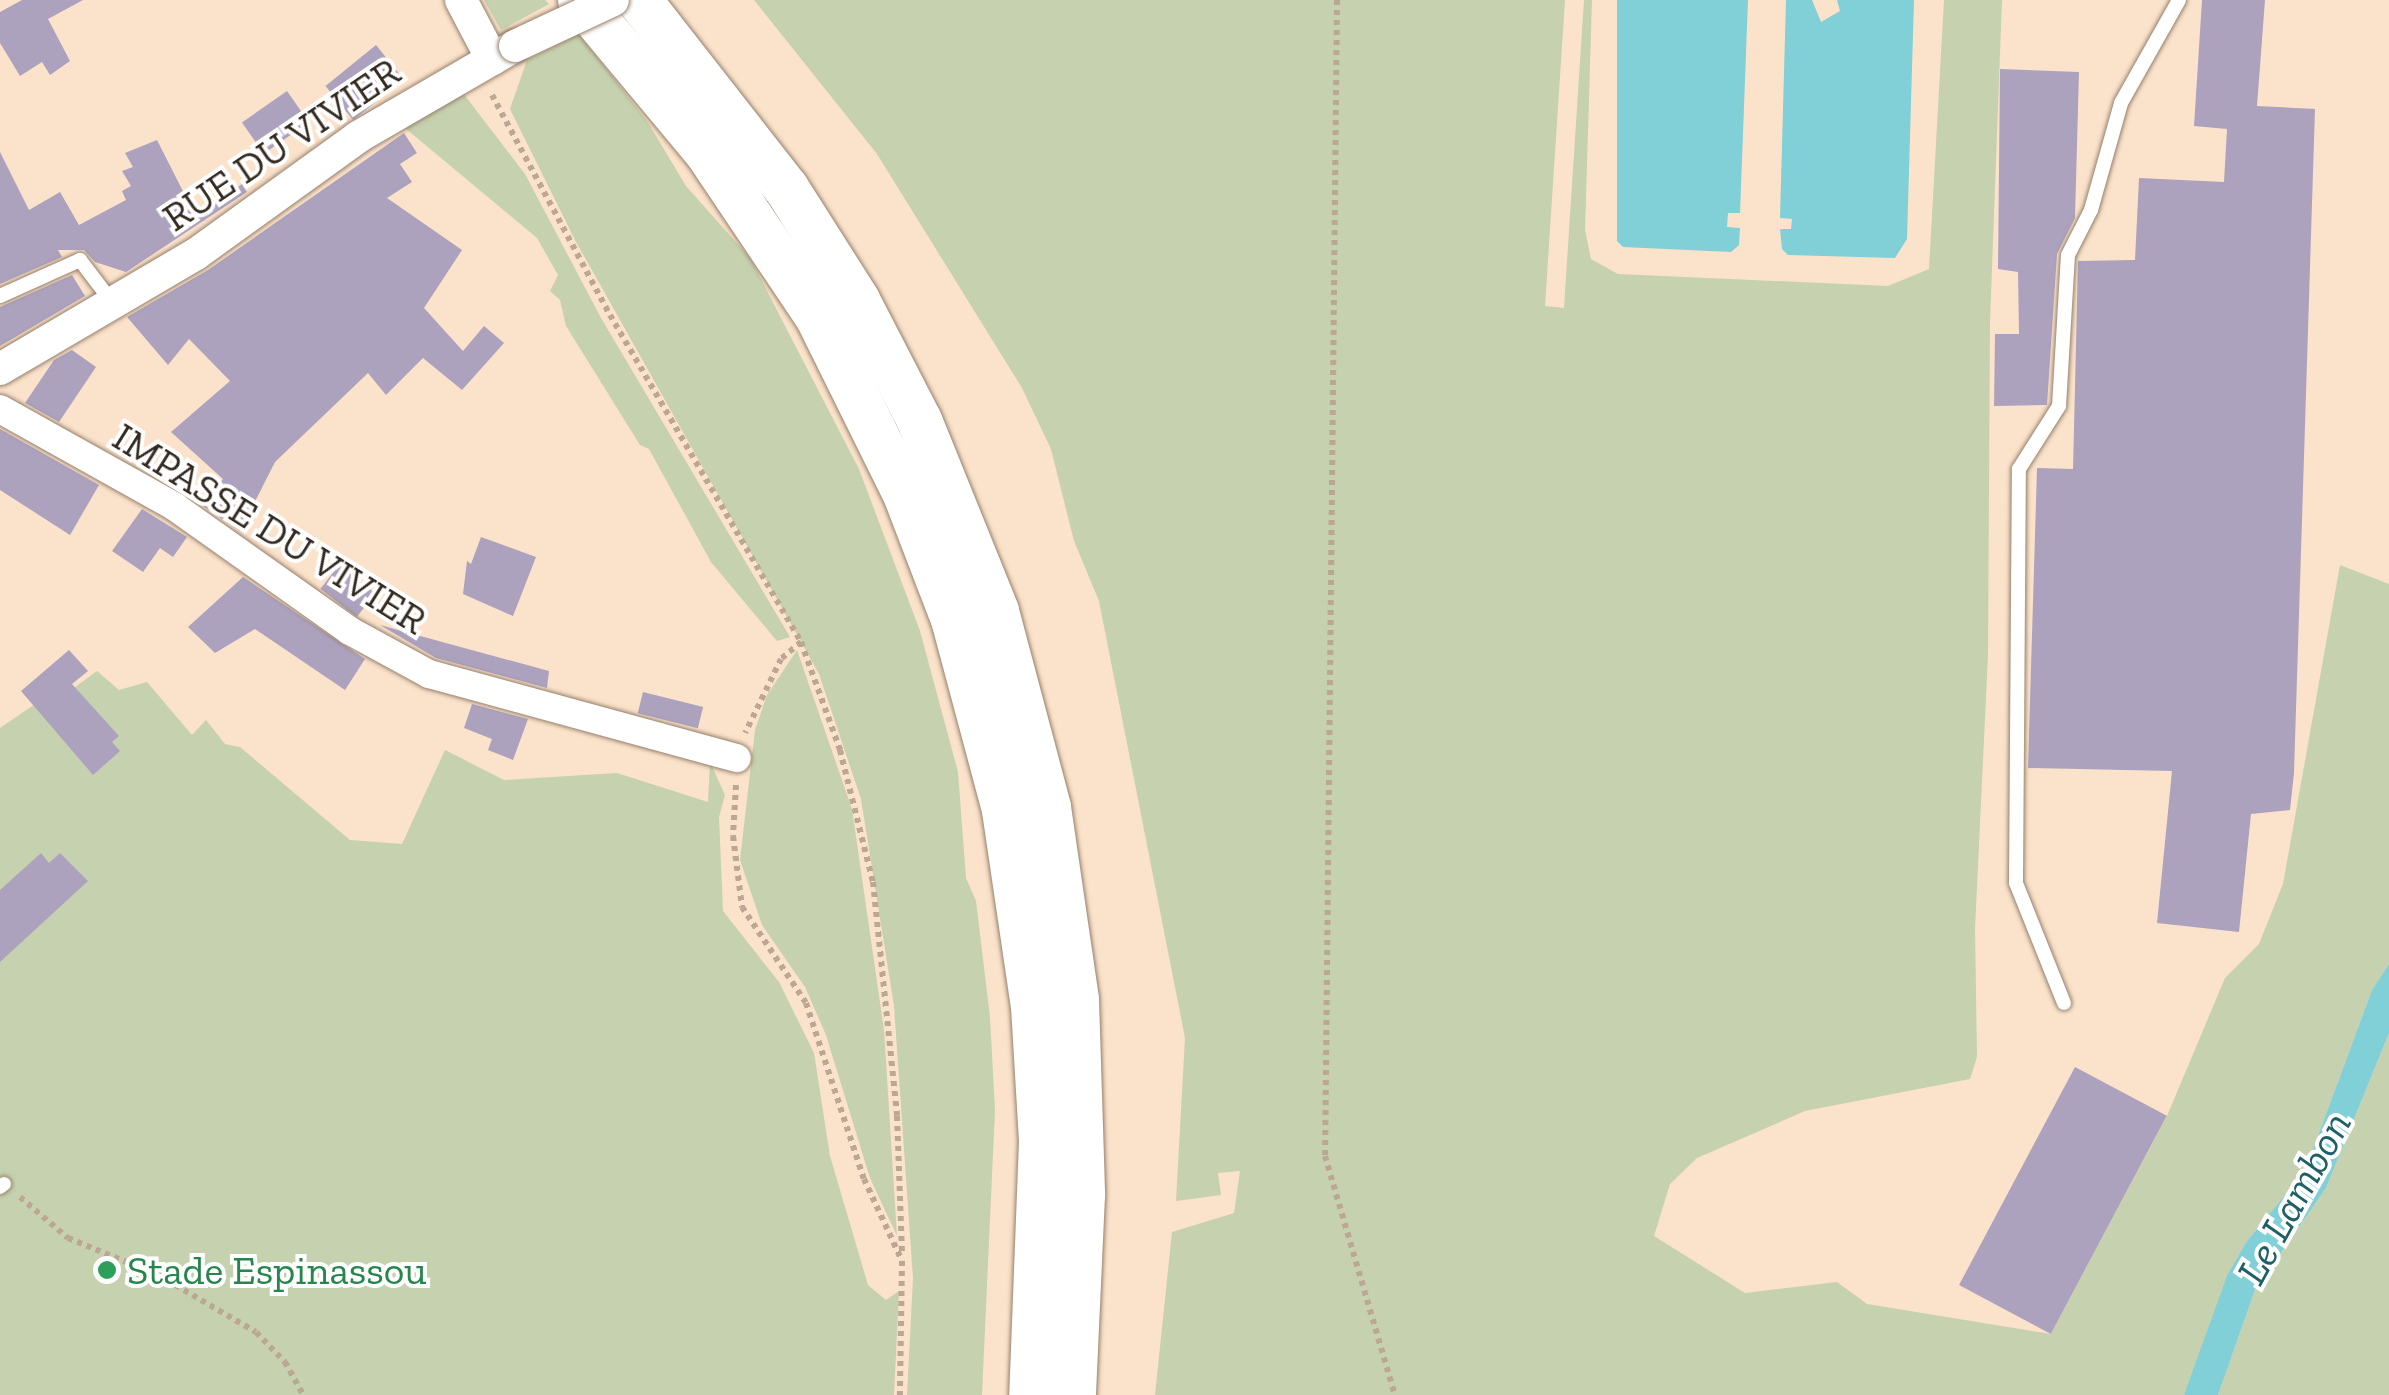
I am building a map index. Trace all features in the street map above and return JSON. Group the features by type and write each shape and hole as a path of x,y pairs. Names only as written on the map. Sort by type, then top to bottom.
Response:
{"highway":[{"path":"580,0 706,151 817,316 905,494 953,619 1008,826 1033,1006 1041,1157 1031,1395"},
{"path":"639,0 766,160 856,300 919,420 996,611 1048,807 1076,1000 1082,1195 1074,1395"}],"street":[{"path":"460,0 495,58"},
{"name":"RUE DU VIVIER","path":"0,369 196,254 358,137 495,58 614,0"},
{"name":"IMPASSE DU VIVIER","path":"0,409 175,507 350,632 429,674 737,758"}],"lane":[{"path":"2064,1003 2016,883 2019,470 2059,406 2068,255 2092,210 2122,104 2179,0"},
{"path":"0,296 80,260 112,302"}],"path":[{"path":"1337,0 1325,1156 1395,1395"},
{"path":"495,58 610,316 801,642 844,765 872,882 897,1116 906,1282 900,1395"},
{"path":"801,642 767,682 737,758 733,836 738,897 806,1003 864,1179 902,1261"},
{"path":"2,1185 68,1238 158,1276 256,1332 285,1362 303,1395"}],"green space":[{"path":"484,0 545,0 549,4 501,30"},
{"path":"754,0 1565,0 1545,306 1564,308 1584,0 1592,0 1585,230 1591,259 1618,274 1888,286 1929,269 1944,0 2002,0 1990,322 1988,655 1975,929 1977,1057 1970,1079 1805,1111 1697,1158 1670,1184 1654,1236 1745,1293 1837,1282 1867,1304 2051,1334 2167,1116 2225,978 2259,944 2283,884 2340,565 2389,584 2389,964 2372,990 2305,1171 2247,1241 2184,1395 1155,1395 1172,1232 1234,1213 1240,1171 1218,1173 1221,1195 1176,1201 1185,1038 1099,601 1074,541 1051,449 1022,388 877,154"},
{"path":"579,34 647,121 686,186 750,258 859,469 920,631 958,772 966,878 976,901 990,1017 995,1110 982,1395 907,1395 913,1278 894,1006 861,799 819,674 575,240 510,109 527,60"},
{"path":"463,93 525,174 601,318 790,637 777,641 711,562 649,449 640,445 566,326 560,300 550,291 558,275 537,238 405,128"},
{"path":"797,650 852,809 884,1030 897,1236 870,1178 826,1035 805,987 762,925 740,860 755,730 767,695"},
{"path":"97,671 119,690 147,682 192,735 206,720 225,744 240,747 350,840 402,844 445,750 504,780 617,773 708,802 710,762 725,795 719,817 723,911 779,982 814,1053 830,1156 868,1285 886,1300 899,1291 894,1395 0,1395 0,728 38,702 48,707"},
{"path":"2389,1033 2389,1395 2218,1395 2255,1290 2326,1188"}],"water":[{"path":"1617,0 1748,0 1740,213 1728,213 1727,227 1740,228 1739,245 1731,252 1623,247 1617,241"},
{"path":"1786,0 1812,0 1821,22 1840,11 1837,0 1914,0 1907,239 1895,258 1788,255 1782,249 1780,229 1791,229 1792,219 1780,218"},
{"name":"Le Lambon","path":"2389,964 2389,1033 2326,1188 2255,1290 2218,1395 2184,1395 2227,1276 2247,1241 2305,1171 2372,990"}],"building":[{"path":"22,0 83,0 48,19 70,61 50,75 42,62 20,76 0,43 0,12"},
{"path":"2202,0 2265,0 2257,106 2315,109 2294,773 2290,810 2251,814 2239,932 2157,923 2172,771 2028,768 2037,468 2073,469 2078,261 2135,260 2139,178 2224,182 2227,129 2194,126"},
{"path":"376,45 404,79 353,120 325,86"},
{"path":"2000,69 2079,72 2075,218 2057,254 2047,405 1994,406 1995,334 2019,334 2018,272 1998,269"},
{"path":"287,91 309,122 264,154 242,123"},
{"path":"404,133 417,153 400,164 412,182 387,198 462,250 424,308 463,351 484,326 504,343 462,390 423,358 386,395 368,373 275,462 240,531 203,506 223,479 171,432 230,381 189,339 168,365 127,317 208,270"},
{"path":"157,140 196,217 242,184 247,192 126,272 95,262 84,250 58,250 62,257 0,284 0,152 29,210 60,192 79,225 126,200 122,191 131,186 122,171 133,167 125,153"},
{"path":"72,275 85,296 0,346 0,307"},
{"path":"72,350 96,367 59,422 25,403 54,360"},
{"path":"0,429 99,485 70,535 0,490"},
{"path":"142,509 187,537 173,557 160,548 143,572 112,551"},
{"path":"481,537 536,557 513,616 463,594 467,561 471,564"},
{"path":"339,565 375,593 357,617 321,589"},
{"path":"243,577 365,659 345,690 255,629 215,653 188,627"},
{"path":"380,625 549,671 547,688 436,658"},
{"path":"69,650 88,671 72,684 119,736 112,742 120,751 93,775 21,691"},
{"path":"643,692 703,707 698,728 638,713"},
{"path":"472,704 528,719 513,760 488,750 492,739 464,728"},
{"path":"41,853 49,863 60,853 88,881 0,962 0,890"},
{"path":"2075,1067 2167,1116 2051,1334 1959,1285"}],"place":[{"name":"Stade Espinassou","path":"107,1270"}]}
